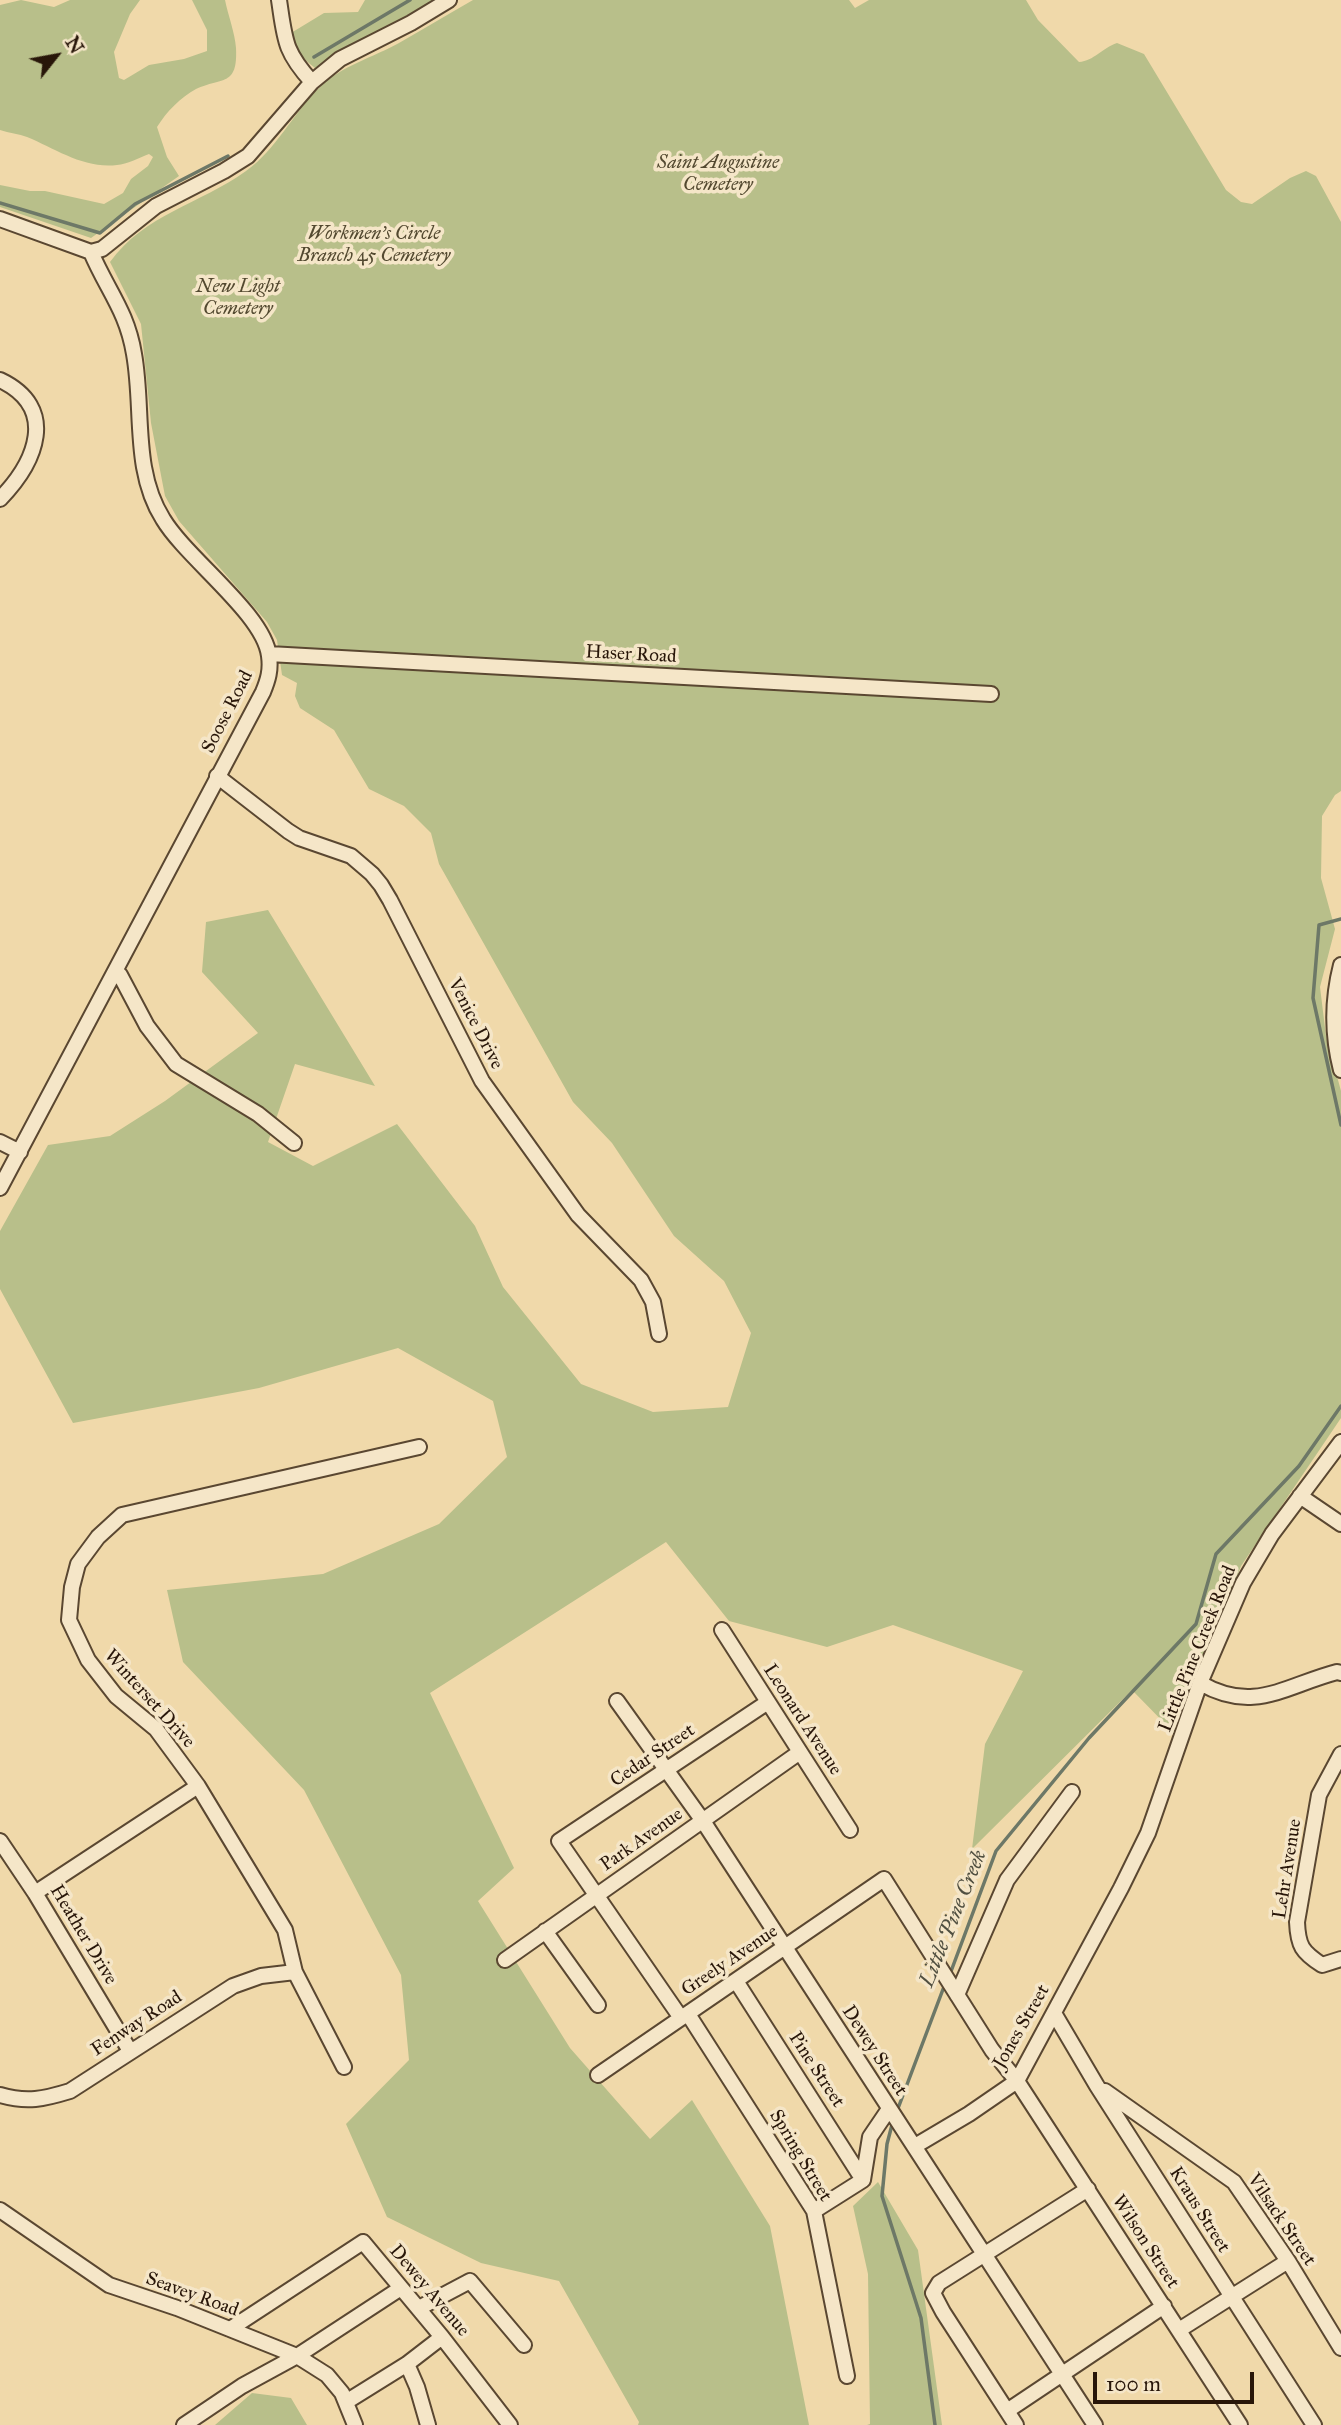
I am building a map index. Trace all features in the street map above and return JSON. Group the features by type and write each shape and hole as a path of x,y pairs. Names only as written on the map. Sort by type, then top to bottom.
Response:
{"street":[{"path":"279,0 288,49 295,64 313,82"},
{"path":"0,219 91,252 102,249 156,206 248,156 333,63 449,0"},
{"name":"Soose Road","path":"0,1188 268,681 269,654 258,629 178,540 156,508 145,472 130,335 116,296 91,252"},
{"path":"0,380 19,390 29,404 36,424 36,437 29,461 0,499"},
{"name":"Haser Road","path":"269,654 991,694"},
{"name":"Venice Drive","path":"216,776 288,831 306,841 352,856 372,874 390,900 495,1102 578,1215 641,1280 653,1302 659,1334"},
{"path":"1341,965 1334,1015 1335,1040 1341,1070"},
{"path":"115,971 120,975 147,1026 176,1064 258,1114 294,1143"},
{"path":"0,1142 20,1153"},
{"name":"Little Pine Creek Road","path":"1121,1888 1148,1833 1200,1683 1243,1583 1272,1534 1341,1442"},
{"name":"Winterset Drive","path":"344,2067 295,1972 285,1930 198,1786 156,1730 116,1696 88,1660 69,1620 72,1587 78,1564 98,1537 122,1515 419,1447"},
{"path":"1300,1496 1341,1524"},
{"name":"Leonard Avenue","path":"722,1630 850,1830"},
{"path":"1200,1683 1219,1693 1247,1699 1278,1692 1307,1680 1341,1673"},
{"name":"Dewey Street","path":"617,1701 703,1821 1095,2425"},
{"name":"Cedar Street","path":"559,1841 768,1702"},
{"name":"Park Avenue","path":"505,1960 800,1752"},
{"name":"Lehr Avenue","path":"1341,1754 1319,1795 1297,1922 1298,1938 1305,1954 1322,1965 1341,1959"},
{"path":"35,1893 198,1786"},
{"path":"1017,2081 992,2050 953,1989 1007,1880 1072,1792"},
{"name":"Heather Drive","path":"0,1841 35,1893 130,2051"},
{"name":"Spring Street","path":"559,1841 685,2016 814,2211 847,2376"},
{"name":"Greely Avenue","path":"598,2075 884,1880 953,1989"},
{"name":"Jones Street","path":"915,2146 1017,2081 1121,1888"},
{"path":"545,1931 598,2005"},
{"name":"Fenway Road","path":"0,2095 13,2099 41,2100 70,2091 233,1986 261,1976 295,1972"},
{"name":"Pine Street","path":"736,1981 863,2180"},
{"name":"Kraus Street","path":"1054,2013 1097,2086 1314,2425"},
{"name":"Wilson Street","path":"1017,2081 1240,2425"},
{"name":"Vilsack Street","path":"1097,2086 1234,2182 1288,2261 1341,2348"},
{"path":"814,2211 863,2180 870,2137 889,2109"},
{"path":"1016,2425 943,2312 933,2292 939,2283 1088,2189"},
{"name":"Seavey Road","path":"0,2210 109,2285 297,2356 327,2375 342,2393 355,2425"},
{"name":"Dewey Avenue","path":"230,2329 363,2242 419,2308 510,2425"},
{"path":"1179,2330 1288,2261"},
{"path":"419,2308 470,2281 524,2345"},
{"path":"184,2425 401,2288"},
{"path":"1007,2411 1164,2306"},
{"path":"346,2402 407,2364 442,2337"},
{"path":"407,2364 428,2425"}],"green space":[{"path":"21,0 54,7 70,0 140,0 130,14 114,52 119,78 124,80 149,65 184,59 207,51 207,30 192,0 225,0 235,42 236,60 231,75 185,96 157,127 167,157 179,176 91,238 0,207 0,185 45,191 104,204 123,193 131,179 148,166 153,157 149,154 117,165 93,164 27,137 0,130 0,5"},
{"path":"365,0 438,0 315,68 306,61 297,49 291,33 324,13 358,12"},
{"path":"473,0 849,0 855,8 869,0 1026,0 1038,20 1079,62 1117,43 1144,54 1226,190 1241,202 1252,204 1290,178 1306,171 1316,176 1341,222 1341,791 1335,795 1322,816 1321,878 1335,929 1320,987 1326,1036 1341,1091 1341,1418 1241,1566 1177,1736 1132,1690 972,1849 985,1744 1023,1671 893,1625 827,1647 729,1621 666,1542 430,1693 514,1868 478,1901 570,2048 650,2139 692,2100 770,2226 809,2425 638,2425 639,2422 559,2281 481,2263 387,2217 346,2124 409,2060 401,1975 304,1790 183,1662 167,1590 323,1574 439,1524 507,1457 493,1401 398,1348 259,1388 73,1423 0,1289 0,1231 48,1145 110,1136 165,1101 258,1033 202,972 206,922 268,910 375,1086 295,1064 268,1142 313,1166 397,1124 475,1226 503,1287 581,1384 653,1412 728,1407 751,1333 724,1281 674,1236 612,1143 573,1102 439,864 431,833 404,806 369,789 334,730 300,708 295,696 297,683 282,675 277,640 267,622 179,521 165,496 151,423 141,324 110,262 124,246 156,221 228,182 257,162 310,97 328,80"},
{"path":"878,2182 918,2250 942,2425 867,2425 870,2424 868,2274 853,2206"},
{"path":"252,2393 291,2398 307,2425 215,2425"}],"waterway":[{"path":"314,57 410,0"},
{"path":"0,203 100,233 135,204 228,156"},
{"name":"Little Pine Creek","path":"1341,919 1319,925 1313,998 1341,1125"},
{"name":"Little Pine Creek","path":"950,1974 996,1851 1089,1738 1196,1624 1216,1554 1299,1466 1341,1406"},
{"name":"Little Pine Creek","path":"897,2111 945,1984"},
{"name":"Little Pine Creek","path":"893,2121 887,2144 882,2196 921,2318 935,2425"}],"park label":[{"name":"Saint Augustine Cemetery","path":"718,174"},
{"name":"Workmen's Circle Branch 45 Cemetery","path":"374,245"},
{"name":"New Light Cemetery","path":"238,298"}]}
